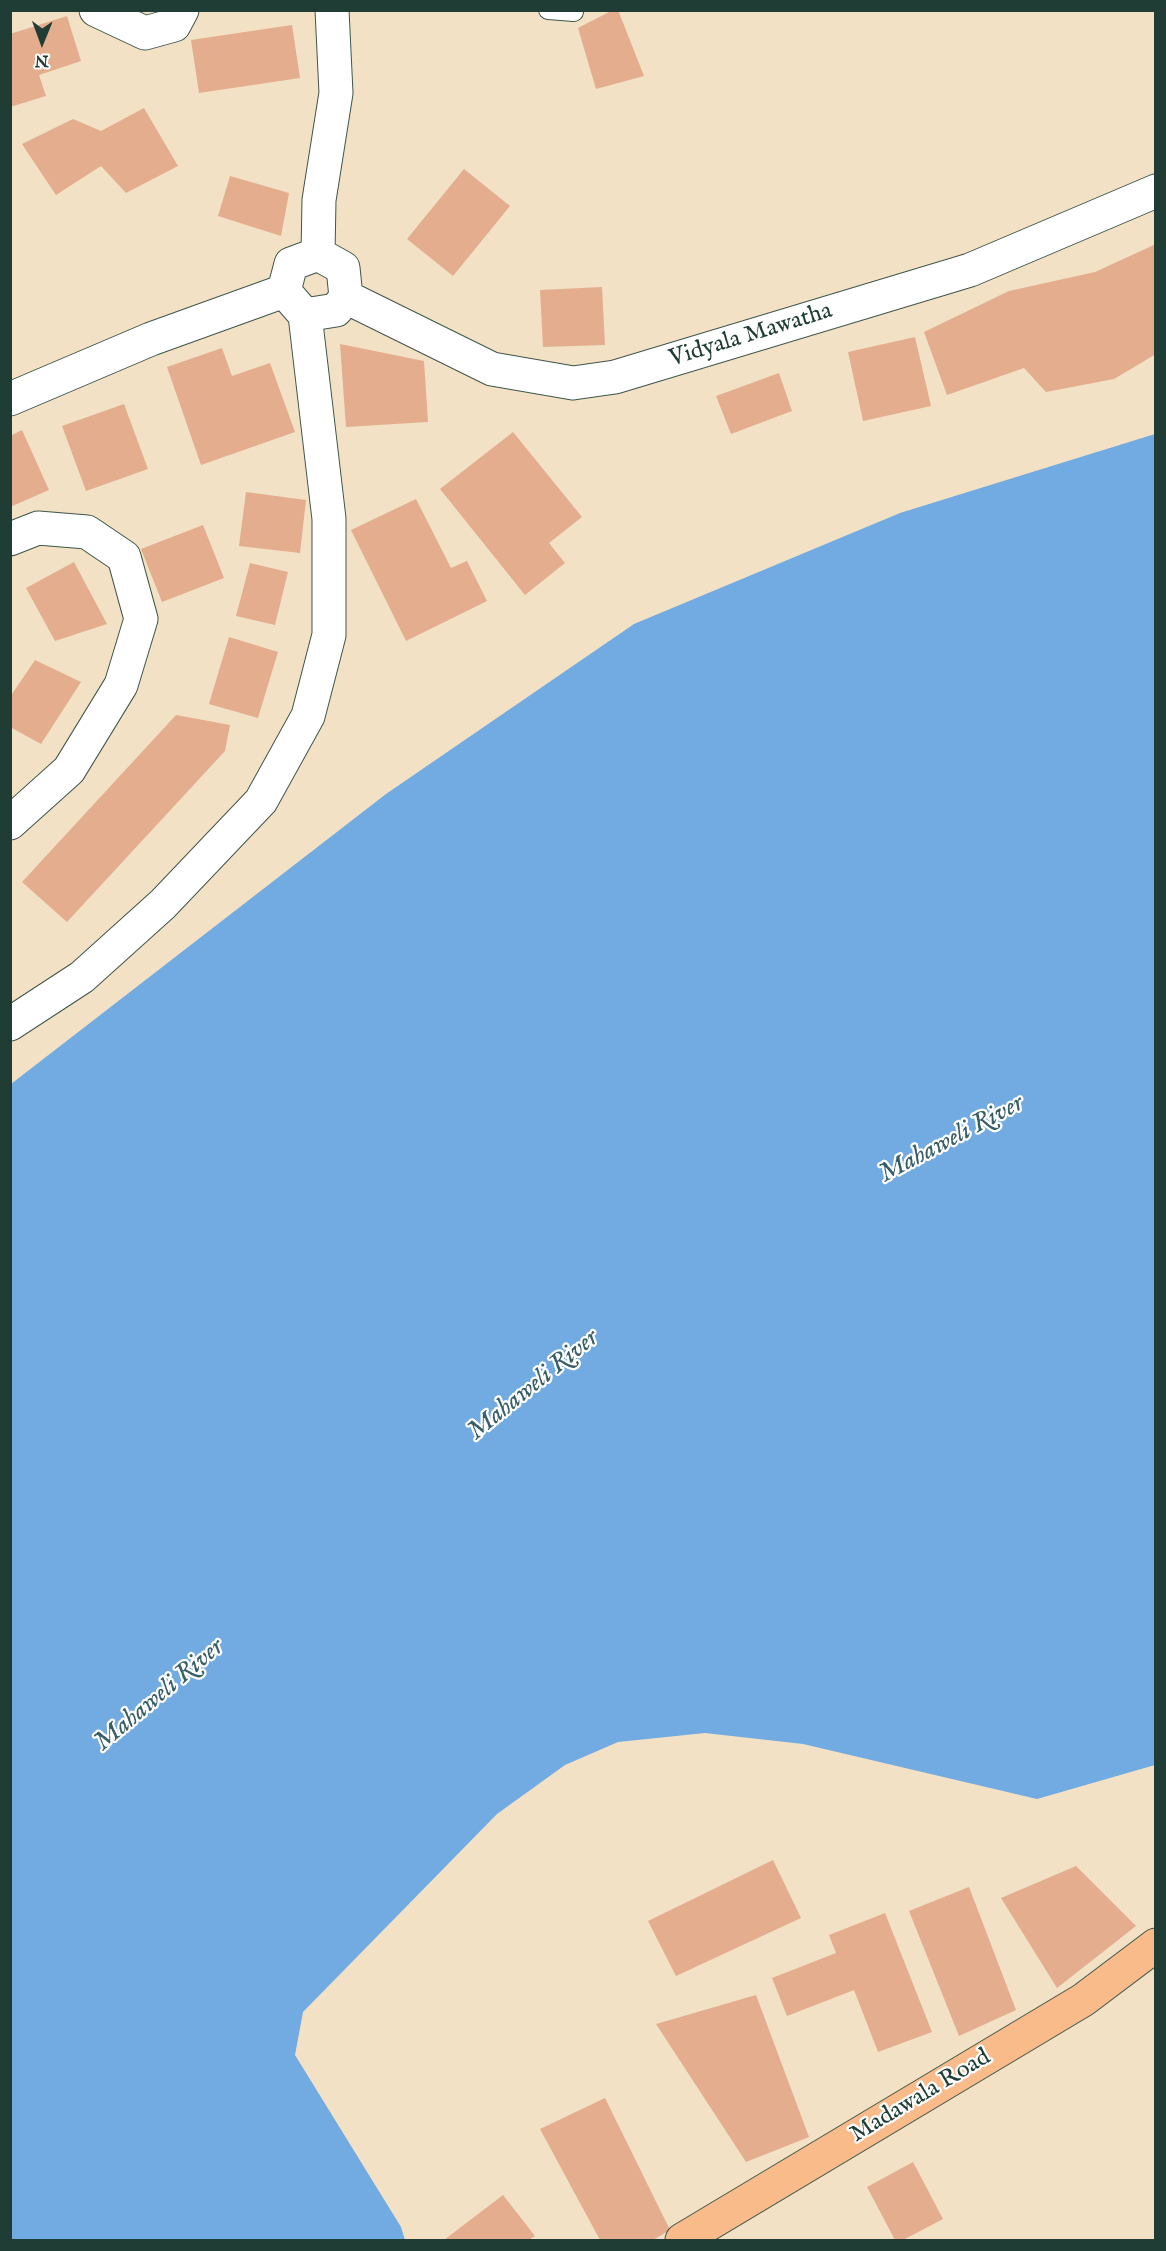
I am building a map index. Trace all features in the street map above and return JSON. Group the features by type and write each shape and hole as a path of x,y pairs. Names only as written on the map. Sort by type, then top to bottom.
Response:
{"main road":[{"name":"Madawala Road","path":"682,2241 1083,2000 1155,1945"}],"street":[{"path":"96,10 145,33 174,25 182,10"},
{"path":"318,254 319,200 336,93 332,10"},
{"name":"Vidyala Mawatha","path":"346,297 492,369 573,383 615,377 969,270 1155,191"},
{"path":"284,291 291,264 318,254 343,268 346,297 336,310 305,315"},
{"path":"10,1024 82,977 163,904 261,801 308,716 329,635 329,519 305,315 284,291"},
{"path":"10,399 151,339 284,291"},
{"path":"10,539 38,528 87,532 124,557 141,619 121,685 69,770 10,823"}],"lane":[{"path":"548,10 574,12"}],"water":[{"name":"Mahaweli River","path":"1155,434 1155,1765 1037,1799 803,1744 705,1733 618,1742 565,1765 497,1814 303,2012 295,2055 401,2227 405,2240 11,2240 11,1084 386,794 634,624 900,513"}],"building":[{"path":"613,10 618,10 644,76 596,89 578,28"},
{"path":"67,16 81,61 39,75 46,96 10,107 10,34"},
{"path":"292,25 300,78 199,93 191,40"},
{"path":"144,108 178,166 126,193 101,166 56,195 22,144 73,119 101,131"},
{"path":"464,169 510,206 453,276 407,239"},
{"path":"230,176 289,193 281,236 218,216"},
{"path":"1156,244 1156,354 1114,379 1046,392 1024,368 947,395 924,332 1009,291 1095,272"},
{"path":"602,287 605,345 543,347 540,290"},
{"path":"915,337 931,406 863,421 848,352"},
{"path":"340,344 424,361 428,422 346,427"},
{"path":"222,348 232,376 270,363 295,432 201,465 167,367"},
{"path":"779,373 792,411 731,434 716,396"},
{"path":"124,404 148,469 86,491 62,426"},
{"path":"22,430 49,490 10,507 10,436"},
{"path":"513,432 582,517 549,543 565,563 525,595 440,489"},
{"path":"246,492 306,500 300,553 239,546"},
{"path":"416,499 451,568 467,561 487,601 406,641 351,530"},
{"path":"203,525 224,578 162,602 141,549"},
{"path":"74,562 107,624 55,641 26,588"},
{"path":"250,563 288,572 275,625 236,616"},
{"path":"229,637 278,652 258,718 209,704"},
{"path":"35,660 81,682 41,744 10,727 10,697"},
{"path":"176,715 230,725 225,751 67,922 22,882"},
{"path":"773,1860 801,1918 676,1976 648,1921"},
{"path":"1076,1866 1136,1926 1057,1988 1001,1898"},
{"path":"969,1887 1016,2010 959,2036 909,1911"},
{"path":"885,1913 932,2032 878,2052 854,1990 787,2016 772,1978 836,1953 829,1935"},
{"path":"756,1995 809,2137 746,2162 656,2024"},
{"path":"605,2098 670,2230 653,2240 600,2240 540,2129"},
{"path":"913,2162 943,2219 903,2240 895,2240 867,2187"},
{"path":"503,2195 535,2236 529,2240 444,2240"}]}
